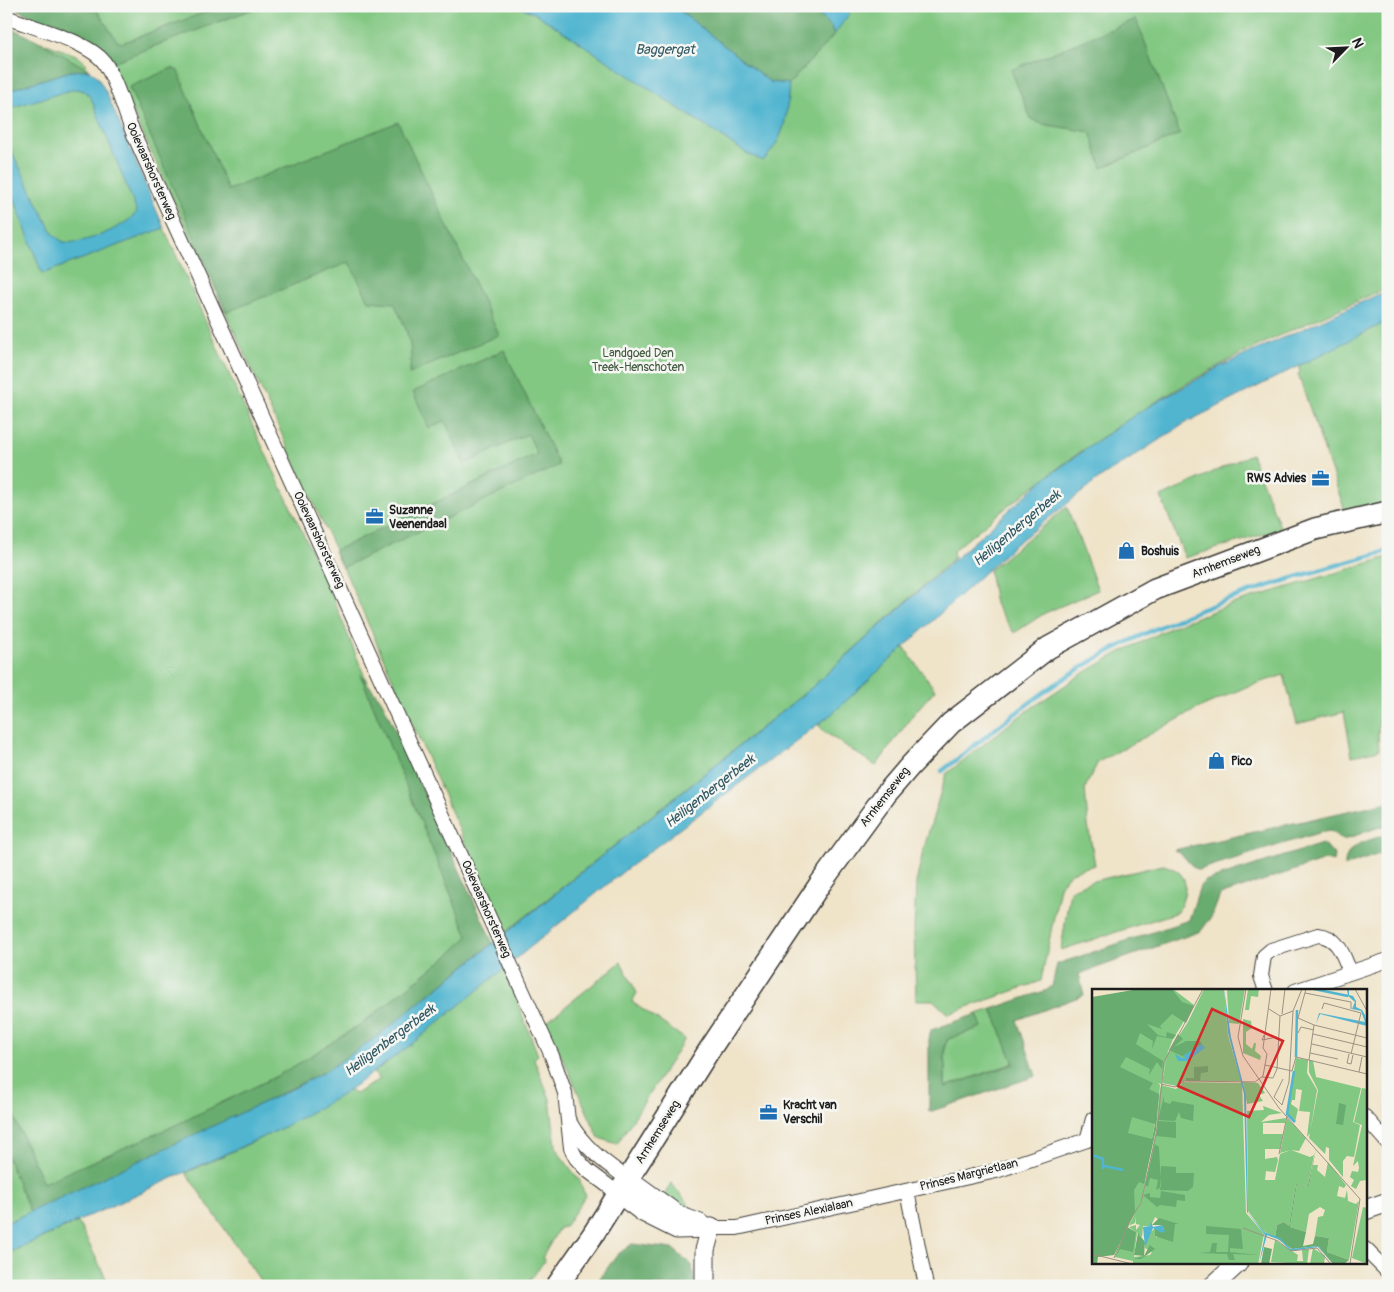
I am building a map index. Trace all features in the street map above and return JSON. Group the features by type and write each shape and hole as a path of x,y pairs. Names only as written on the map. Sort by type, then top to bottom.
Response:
{"main road":[{"name":"Arnhemseweg","path":"557,1286 623,1187 708,1052 820,884 886,794 951,724 1048,648 1154,589 1315,529 1388,512"}],"street":[{"name":"Ooievaarshorsterweg","path":"6,17 77,44 93,52 106,65 136,137 512,965 565,1093 570,1148 586,1170 623,1187"},
{"path":"1265,989 1261,976 1264,956 1271,950 1318,935 1325,936 1340,946 1350,972"},
{"path":"1301,989 1388,960"},
{"path":"1366,1118 1388,1143"},
{"path":"1090,1141 1092,1126"},
{"name":"Prinses Margrietlaan","path":"906,1191 996,1170 1090,1141"},
{"path":"623,1187 643,1212 677,1230 711,1228 705,1250 704,1286"},
{"path":"906,1191 926,1286"},
{"name":"Prinses Alexialaan","path":"711,1228 736,1228 906,1191"},
{"path":"1366,1210 1388,1202"},
{"path":"1366,1250 1388,1272"},
{"path":"1213,1286 1230,1266"}],"green space":[{"name":"Landgoed Den Treek-Henschoten","path":"10,6 1388,6 1388,287 1265,343 1193,380 1069,460 953,551 954,558 811,688 505,933 343,567 124,93 80,31"},
{"path":"12,6 94,6 117,41 122,43 222,6 261,6 113,62"},
{"path":"674,6 809,6 831,26 834,35 789,84 770,82"},
{"path":"1136,19 1180,134 1102,168 1090,132 1042,124 1031,119 1011,70"},
{"path":"6,26 35,39 89,70 71,71 6,91"},
{"path":"6,29 76,55 85,62 151,232 164,228 242,403 331,593 470,938 369,1033 27,1205 30,1212 6,1223"},
{"path":"172,68 178,71 228,190 398,122 499,335 409,374 411,364 410,346 402,320 394,303 369,301 349,262 227,312 129,87"},
{"path":"1388,321 1388,502 1345,511 1298,374 1300,372 1298,365"},
{"path":"504,350 559,465 342,568 334,551 537,454 528,434 464,464 445,421 429,428 413,392"},
{"path":"1251,454 1281,529 1185,558 1161,497"},
{"path":"1067,507 1098,590 1045,613 1014,633 995,604 989,570"},
{"path":"1388,557 1388,699 1381,700 1378,733 1379,750 1352,756 1344,712 1297,724 1284,675 1246,687 1203,706 1098,762 1085,788 1088,825 1095,865 1070,874 1060,887 1041,981 948,1014 933,1000 916,1000 914,931 916,883 923,851 946,774 1017,718 1077,677 1115,655 1178,624 1232,604"},
{"path":"903,646 935,690 915,712 876,766 826,733 818,725"},
{"path":"360,674 382,701 493,943 379,1035 326,1071 206,1131 30,1212 6,1155 6,1099 43,1183 167,1129 277,1076 364,1022 450,954 468,936"},
{"path":"1388,802 1388,824 1343,840 1330,831 1318,833 1198,870 1174,850"},
{"path":"1388,834 1388,851 1345,866 1349,853 1354,848 1367,841"},
{"path":"1322,844 1335,855 1334,862 1325,860 1220,895 1212,916 1201,931 1079,974 1084,995 1017,1020 1036,1076 929,1112 929,1039 931,1030 977,1014 982,1027 948,1039 945,1045 945,1087 1014,1064 992,1009 1047,990 1052,986 1057,964 1189,920 1200,886 1205,881"},
{"path":"1163,865 1179,872 1185,883 1184,897 1178,912 1061,950 1070,890 1089,882"},
{"path":"621,962 637,993 632,1002 685,1039 617,1144 599,1138 546,1022"},
{"path":"504,968 538,1055 534,1059 550,1099 556,1146 561,1156 580,1181 585,1196 565,1227 559,1228 542,1258 545,1260 526,1286 264,1286 186,1173 278,1130 350,1090 355,1094 380,1079 373,1073"},
{"path":"992,1009 1014,1063 945,1087 945,1045 948,1039 981,1027 977,1014"},
{"path":"671,1183 687,1202 693,1215 664,1195"},
{"path":"78,1222 110,1286 6,1286 6,1254"},
{"path":"632,1244 673,1249 692,1265 695,1286 594,1286 617,1255"}],"water":[{"name":"Baggergat","path":"518,6 674,6 770,82 789,84 784,126 777,143 763,161 746,153 538,15"},
{"path":"809,6 851,6 849,14 834,35 831,26"},
{"path":"89,70 97,76 106,92 164,228 42,274 6,176 6,140 52,232 62,241 81,241 104,234 124,223 137,212 91,98 85,91 75,89 6,109 6,91 71,71"},
{"name":"Heiligenbergerbeek","path":"1388,290 1388,321 1187,422 1100,478 1013,546 833,713 625,870 408,1047 342,1095 278,1130 6,1254 6,1223 294,1088 326,1071 379,1035 811,688 1045,478 1136,414 1219,367"}],"waterway":[{"path":"942,771 1017,712 1063,679 1101,656 1140,636 1221,602 1304,575 1388,551"}],"place":[{"name":"RWS Advies","path":"1320,478"},
{"name":"Suzanne Veenendaal","path":"375,517"},
{"name":"Boshuis","path":"1127,551"},
{"name":"Pico","path":"1217,761"},
{"name":"Kracht van Verschil","path":"769,1112"}]}
